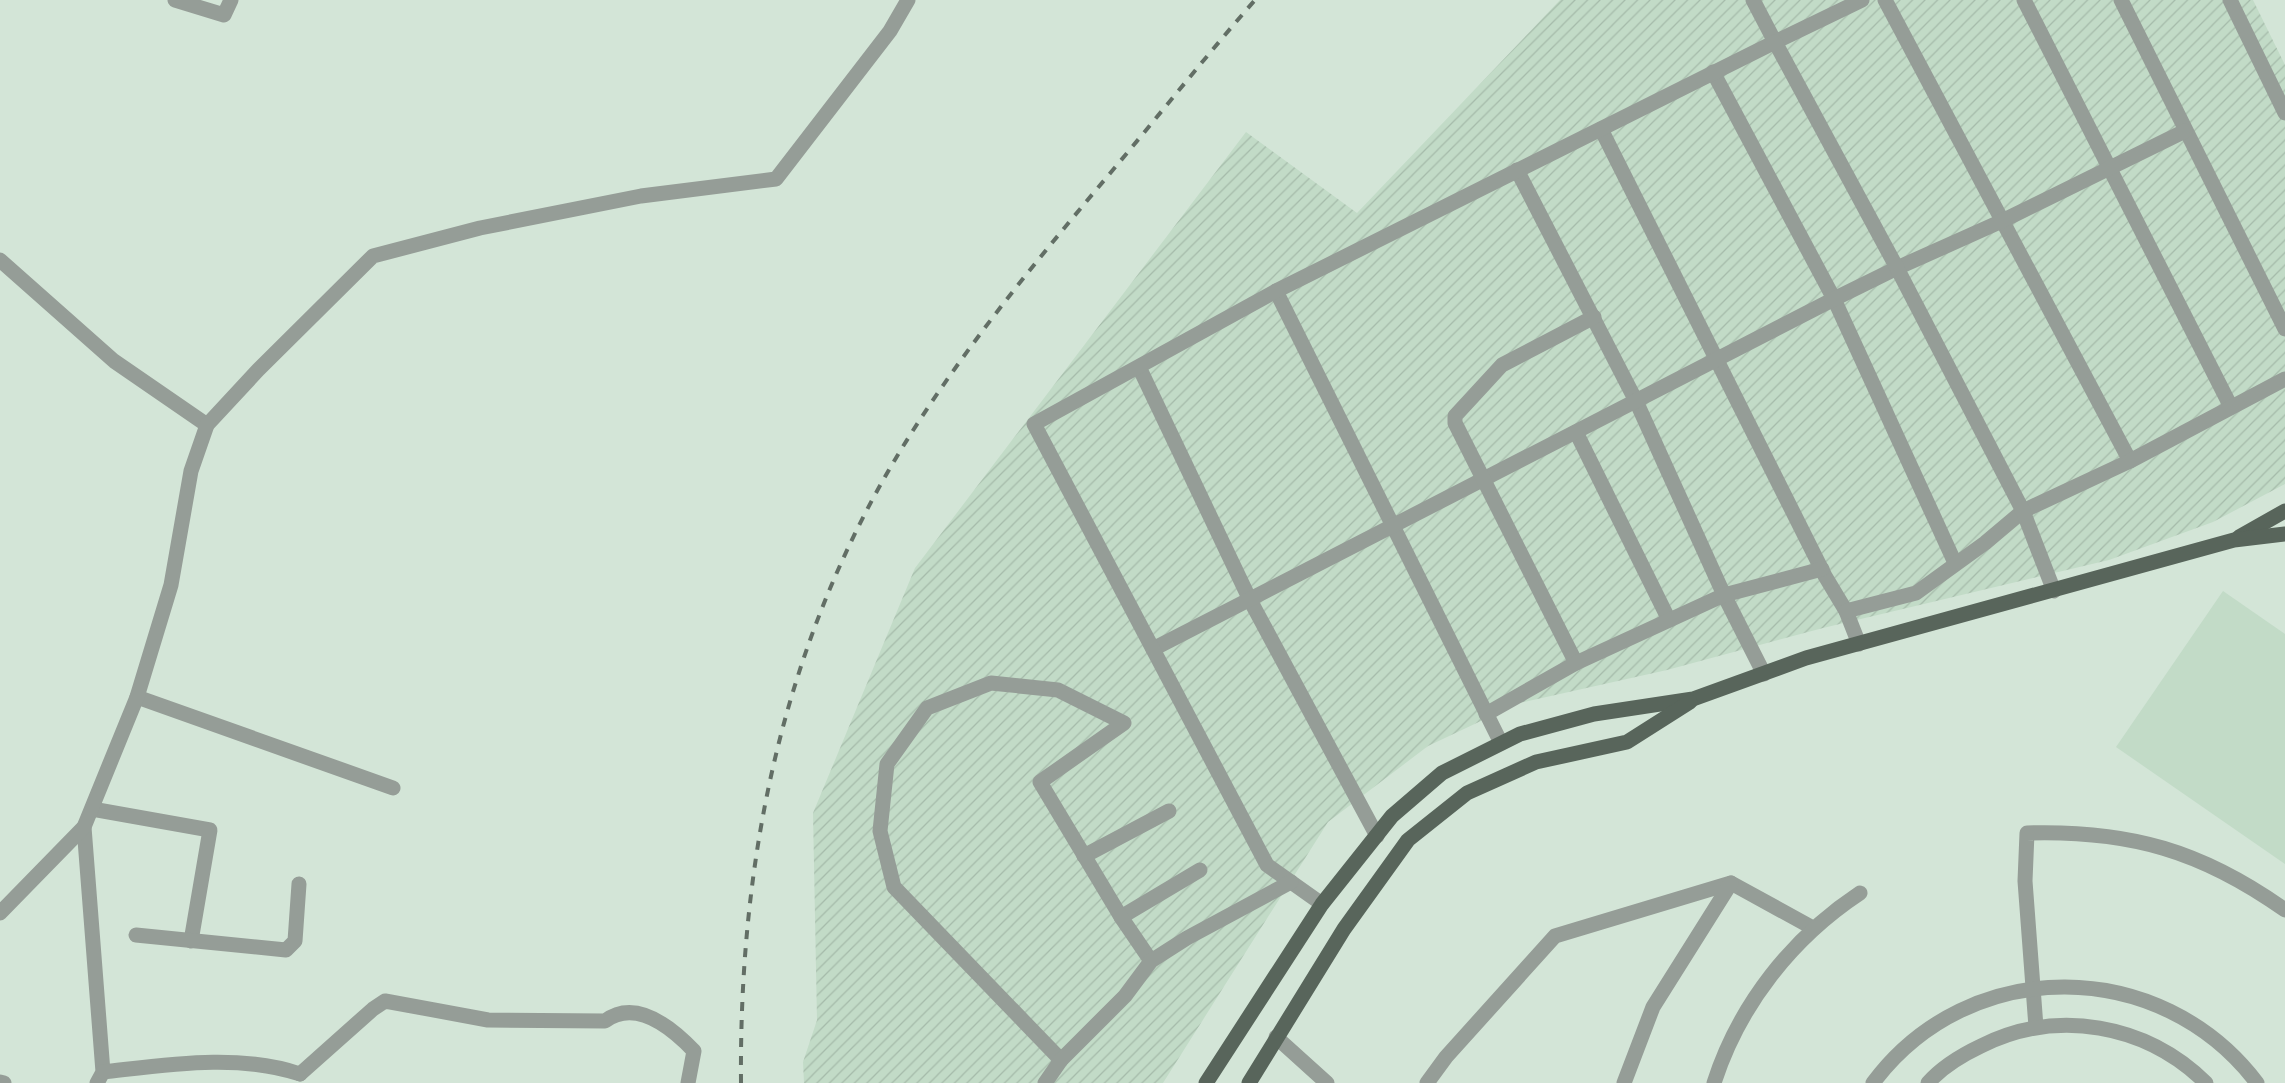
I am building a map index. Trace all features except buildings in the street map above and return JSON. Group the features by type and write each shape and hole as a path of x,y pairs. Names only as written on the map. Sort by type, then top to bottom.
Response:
{"main road":[{"path":"2234,540 2285,511"},
{"path":"1206,1083 1322,904 1392,816 1442,773 1520,734 1594,714 1693,699 1806,658 2234,540 2285,534"},
{"path":"1249,1083 1344,929 1408,840 1467,793 1536,762 1627,742 1693,699"}],"street":[{"path":"175,0 224,15 231,0"},
{"path":"0,913 84,827 137,697 171,586 191,471 207,425 258,370 373,256 480,228 641,196 776,179 890,31 908,0"},
{"path":"1753,0 1897,268 2023,511 2054,591"},
{"path":"1322,904 1267,865 1034,424 1276,292 1713,72 1862,0"},
{"path":"1885,0 2130,461"},
{"path":"2024,0 2108,169 2231,407"},
{"path":"2120,0 2285,329"},
{"path":"2230,0 2285,113"},
{"path":"1713,72 1834,299 1955,563"},
{"path":"1602,129 1822,569 1846,611 1859,644"},
{"path":"1153,649 1834,299 1897,268 2002,221 2185,131"},
{"path":"1517,170 1636,401 1724,595 1764,674"},
{"path":"0,260 114,362 207,425"},
{"path":"1276,292 1394,525 1501,744"},
{"path":"1576,663 1455,423 1455,416 1502,365 1594,317"},
{"path":"1139,367 1250,600 1376,836"},
{"path":"1846,611 1916,594 1955,563 1985,543 2023,511 2130,461 2285,379"},
{"path":"1576,432 1669,620"},
{"path":"1486,714 1576,663 1724,595 1822,569"},
{"path":"1061,1060 894,887 880,831 887,764 927,708 991,683 1058,690 1124,722 1040,782 1121,917 1151,961"},
{"path":"137,697 393,788"},
{"path":"92,809 210,830 191,941"},
{"path":"1084,856 1169,811"},
{"path":"84,827 100,1077 192,1062 270,1066 300,1078 373,1009 385,1001 488,1020 605,1021 616,1013 636,1011 676,1032 694,1050 688,1083"},
{"path":"2036,1027 2025,881 2028,833 2083,833 2146,842 2184,854 2221,870 2256,889 2285,910"},
{"path":"1121,917 1200,870"},
{"path":"1045,1083 1061,1060 1125,996 1151,961 1187,938 1291,882"},
{"path":"1624,1083 1653,1007 1731,883"},
{"path":"1427,1083 1446,1058 1555,936 1731,883 1814,928"},
{"path":"136,935 286,950 295,941 299,884"},
{"path":"1714,1083 1732,1039 1748,1008 1767,979 1814,928 1860,893"},
{"path":"1874,1083 1907,1047 1945,1019 1973,1005 2003,994 2034,988 2067,986 2101,989 2133,996 2165,1008 2194,1024 2222,1044 2257,1083"},
{"path":"1928,1083 1964,1054 1998,1037 2036,1027 2069,1024 2094,1027 2135,1036 2166,1051 2193,1070 2206,1083"},
{"path":"1276,1037 1326,1083"},
{"path":"0,1082 4,1083"}],"shaded area":[{"path":"1560,0 2253,0 2285,65 2285,484 2213,522 2109,560 1823,628 1667,670 1519,703 1428,746 1328,822 1163,1083 804,1083 803,1062 817,1020 813,813 915,568 1246,132 1357,213"},
{"path":"2223,591 2285,634 2285,864 2116,747"}],"railway":[{"path":"741,1083 742,999 749,916 760,834 776,754 798,675 826,597 861,522 925,411 975,340 1056,238 1255,0"}]}
